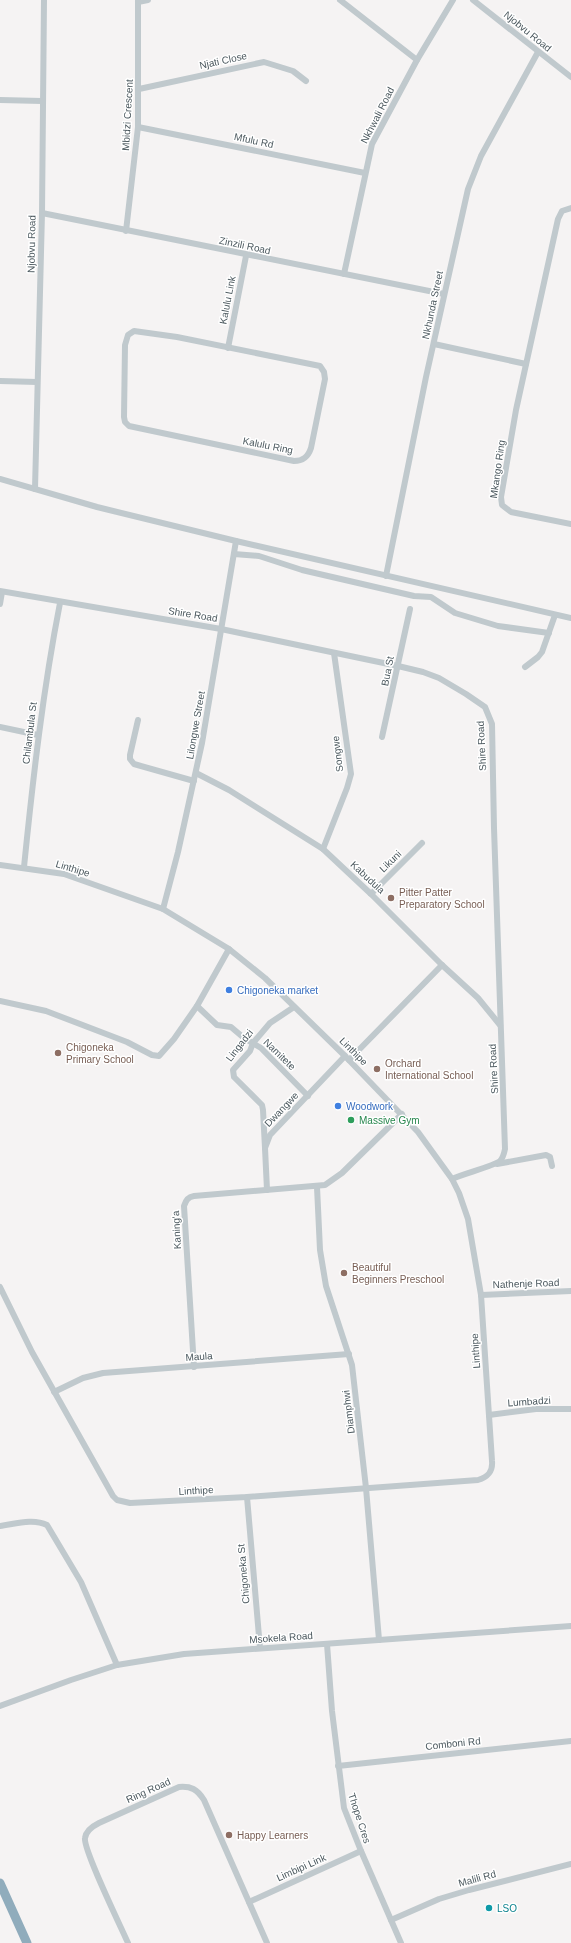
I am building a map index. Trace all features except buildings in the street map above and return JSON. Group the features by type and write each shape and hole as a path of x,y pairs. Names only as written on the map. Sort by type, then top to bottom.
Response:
{"highway":[{"path":"0,1883 27,1943"}],"street":[{"name":"Njobvu Road","path":"35,489 42,213 44,0"},
{"path":"138,1 148,0"},
{"path":"340,0 417,60"},
{"name":"Nkhwali Road","path":"344,274 364,188 365,173 372,144 417,60 453,0"},
{"name":"Njobvu Road","path":"473,0 571,78"},
{"name":"Mbidzi Crescent","path":"126,231 138,127 138,1"},
{"name":"Nkhunda Street","path":"386,576 464,201 474,172 538,52"},
{"name":"Njati Close","path":"139,89 264,62 292,71 306,81"},
{"path":"0,100 42,100"},
{"name":"Mfulu Rd","path":"138,127 365,173"},
{"name":"Mkango Ring","path":"571,208 564,209 559,216 526,364 505,470 501,502 504,508 511,512 571,524"},
{"name":"Zinzili Road","path":"42,213 246,256 444,294"},
{"name":"Kalulu Link","path":"228,348 246,256"},
{"name":"Kalulu Ring","path":"134,331 177,337 228,348 316,365 322,369 326,379 312,448 305,458 294,461 130,426 127,424 124,417 125,345 131,332 134,331"},
{"path":"434,344 526,364"},
{"path":"0,381 37,382"},
{"path":"0,479 97,507 236,541 571,618"},
{"name":"Lilongwe Street","path":"163,909 196,773 236,541"},
{"path":"234,554 267,558 302,570 414,596 431,597 455,613 514,629 549,633"},
{"path":"0,604 1,592"},
{"name":"Shire Road","path":"1,592 221,629 398,666 423,672 452,685 486,707 492,724 506,1143 504,1155 496,1164"},
{"name":"Chilambula St","path":"24,867 38,735 48,666 60,603"},
{"name":"Bua St","path":"382,737 410,609"},
{"path":"525,667 538,658 555,615"},
{"name":"Songwe","path":"323,849 347,788 350,774 334,652"},
{"path":"138,720 130,755 131,762 194,781"},
{"path":"0,727 38,735"},
{"name":"Kabudula","path":"196,773 223,786 323,849 478,998 501,1026"},
{"name":"Likuni","path":"371,894 422,843"},
{"name":"Linthipe","path":"0,864 64,874 163,909 229,949 254,968 347,1058 402,1114 431,1149 452,1179 459,1193 468,1219 481,1295 492,1467 491,1472 484,1478 247,1498 130,1503 117,1500 113,1496 54,1392 0,1286"},
{"path":"0,1001 46,1011 122,1040 156,1056 162,1053 174,1039 197,1006 229,949"},
{"name":"Dwangwe","path":"265,1148 270,1135 442,965"},
{"name":"Namitete","path":"197,1006 217,1025 231,1027 261,1048 308,1096"},
{"name":"Lingadzi","path":"265,1148 264,1110 262,1105 234,1077 232,1073 250,1051 253,1043 270,1023 294,1007"},
{"path":"317,1187 326,1185 342,1173 402,1114"},
{"path":"265,1148 267,1190"},
{"path":"452,1179 496,1164 546,1155 550,1157 552,1166"},
{"name":"Kaning'a","path":"194,1367 184,1206 186,1201 189,1197 194,1196 317,1187"},
{"name":"Diamphwi","path":"317,1187 320,1250 326,1286 349,1354 359,1417 379,1640"},
{"name":"Nathenje Road","path":"481,1295 571,1291"},
{"name":"Maula","path":"54,1392 92,1375 349,1354"},
{"name":"Lumbadzi","path":"489,1415 536,1410 571,1409"},
{"name":"Chigoneka St","path":"247,1498 260,1648"},
{"path":"0,1526 32,1520 40,1521 47,1525 82,1582 117,1665"},
{"name":"Msokela Road","path":"0,1706 117,1665 184,1654 571,1626"},
{"name":"Thope Cres","path":"327,1644 338,1766 344,1808 401,1943"},
{"name":"Comboni Rd","path":"338,1766 571,1741"},
{"name":"Ring Road","path":"128,1943 89,1856 85,1838 92,1827 99,1823 179,1787 194,1788 200,1793 267,1943"},
{"name":"Limbipi Link","path":"249,1902 361,1851"},
{"name":"Malili Rd","path":"391,1920 439,1899 571,1864"}],"place":[{"name":"Pitter Patter Preparatory School","path":"391,898"},
{"name":"Chigoneka market","path":"229,990"},
{"name":"Chigoneka Primary School","path":"58,1053"},
{"name":"Orchard International School","path":"377,1069"},
{"name":"Woodwork","path":"338,1106"},
{"name":"Massive Gym","path":"351,1120"},
{"name":"Beautiful Beginners Preschool","path":"344,1273"},
{"name":"Happy Learners","path":"229,1835"},
{"name":"LSO","path":"489,1908"}]}
